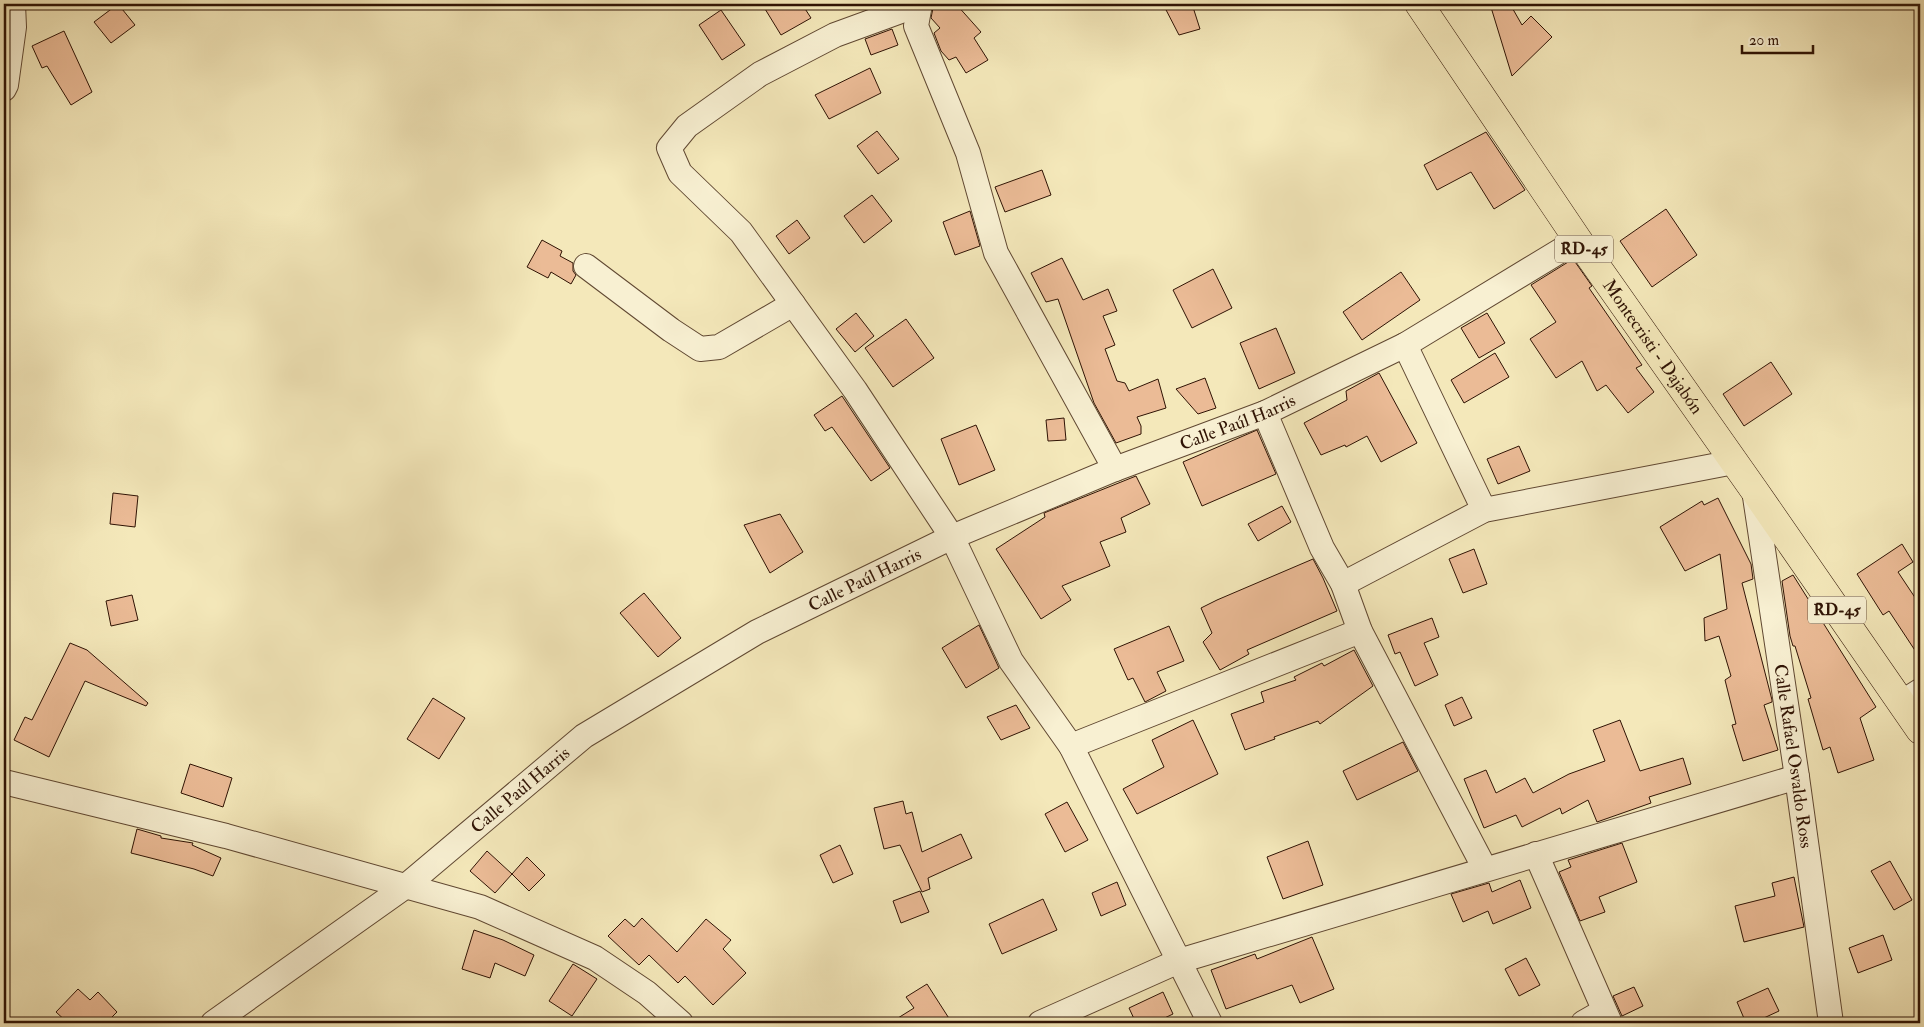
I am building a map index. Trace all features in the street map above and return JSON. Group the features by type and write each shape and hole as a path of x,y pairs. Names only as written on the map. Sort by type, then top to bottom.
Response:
{"main road":[{"name":"Montecristi - Dajabón","path":"1419,4 1578,240 1754,490"},
{"name":"RD-45","path":"1754,490 1911,697 1920,730"}],"street":[{"path":"4,89 14,27 13,4"},
{"path":"920,4 835,35 760,74 688,126 669,148 680,173 741,232 855,390 952,536 1011,661 1071,746 1210,1023"},
{"path":"920,4 916,26 968,153 996,253 1115,469"},
{"name":"Calle Paúl Harris","path":"213,1023 406,886 584,736 757,632 952,536 1115,469 1264,413 1405,345 1578,240"},
{"path":"586,266 671,330 700,349 719,347 793,304"},
{"path":"1405,345 1484,510"},
{"path":"1264,413 1322,548 1343,584 1360,631 1485,869"},
{"path":"1343,584 1484,510 1734,462"},
{"name":"Calle Rafael Osvaldo Ross","path":"1754,490 1797,777 1831,1023"},
{"path":"1071,746 1360,631"},
{"path":"1040,1023 1179,961 1797,777"},
{"path":"4,782 226,836 480,907 595,958 647,993 681,1023"},
{"path":"1536,854 1607,1017 1583,1023"}],"building":[{"path":"118,4 135,25 111,43 94,22"},
{"path":"762,4 802,4 811,18 781,35"},
{"path":"939,4 956,4 981,32 974,38 988,60 966,73 956,57 949,60 941,51 934,33 940,28 931,18 933,8"},
{"path":"1163,4 1192,4 1200,29 1179,35"},
{"path":"1490,4 1510,4 1522,25 1531,16 1552,37 1512,76"},
{"path":"721,10 745,45 722,60 699,25"},
{"path":"892,29 898,45 871,55 865,39"},
{"path":"64,31 92,92 71,105 47,66 42,68 32,46"},
{"path":"870,68 881,93 829,119 815,95"},
{"path":"877,131 899,159 878,174 857,146"},
{"path":"1486,132 1525,190 1494,209 1471,172 1437,190 1424,165"},
{"path":"1042,170 1051,195 1005,212 995,187"},
{"path":"872,195 892,221 864,243 844,216"},
{"path":"1666,209 1697,255 1652,287 1620,241"},
{"path":"970,211 980,246 955,255 943,222"},
{"path":"797,220 810,238 789,254 776,236"},
{"path":"542,240 562,251 560,256 573,263 573,271 576,275 571,284 551,272 548,278 527,267"},
{"path":"1062,258 1083,300 1108,289 1117,311 1103,316 1115,345 1105,349 1117,381 1125,383 1129,391 1158,379 1166,408 1137,417 1141,426 1141,434 1116,443 1094,403 1058,299 1046,302 1031,273"},
{"path":"1573,259 1592,286 1589,288 1642,365 1636,368 1654,392 1628,413 1606,385 1597,391 1582,361 1556,378 1530,339 1556,322 1531,285"},
{"path":"1213,269 1232,308 1192,328 1173,290"},
{"path":"1401,272 1420,300 1362,340 1343,312"},
{"path":"856,313 874,336 855,352 836,329"},
{"path":"1487,313 1505,343 1479,358 1461,328"},
{"path":"906,319 934,358 893,387 865,348"},
{"path":"1276,328 1295,373 1259,389 1240,343"},
{"path":"1495,353 1509,377 1464,403 1451,380"},
{"path":"1771,362 1792,394 1744,426 1723,394"},
{"path":"1379,373 1417,443 1381,462 1367,436 1346,447 1345,445 1321,455 1304,423 1347,400 1346,391"},
{"path":"1205,378 1216,408 1198,414 1176,389"},
{"path":"842,396 890,468 871,481 832,427 825,431 814,415"},
{"path":"1064,418 1066,440 1048,441 1046,420"},
{"path":"976,425 995,470 959,485 941,439"},
{"path":"1257,430 1276,474 1202,506 1183,462"},
{"path":"1519,446 1530,471 1498,484 1487,459"},
{"path":"1136,476 1150,504 1121,518 1126,532 1100,542 1110,566 1062,586 1071,600 1041,619 996,549 1045,517 1044,513"},
{"path":"113,493 138,496 135,527 110,524"},
{"path":"1718,498 1751,564 1753,579 1742,583 1772,700 1772,702 1764,705 1778,750 1743,761 1732,725 1736,724 1725,680 1731,676 1719,636 1705,641 1704,618 1727,609 1720,554 1685,571 1660,527 1702,501 1704,505"},
{"path":"1282,506 1291,522 1258,541 1248,524"},
{"path":"780,514 803,552 770,573 744,525"},
{"path":"1902,544 1913,562 1898,572 1920,605 1920,658 1889,611 1883,615 1857,574"},
{"path":"1474,549 1487,584 1463,593 1449,559"},
{"path":"1313,559 1337,611 1247,650 1249,654 1220,670 1203,642 1212,633 1201,608"},
{"path":"1793,575 1876,707 1860,718 1874,760 1838,773 1830,747 1823,750 1808,699 1811,698 1795,646 1793,646 1790,636 1782,581"},
{"path":"644,593 681,638 658,657 620,613"},
{"path":"132,595 138,620 111,626 106,601"},
{"path":"1432,618 1439,637 1424,643 1438,675 1415,686 1400,652 1395,654 1388,635"},
{"path":"979,625 999,668 966,688 942,648"},
{"path":"1169,626 1184,661 1157,672 1166,691 1145,702 1133,678 1128,680 1114,649"},
{"path":"70,643 87,650 148,703 146,706 85,681 49,757 14,740 25,717 32,720"},
{"path":"1354,650 1373,686 1320,724 1318,721 1245,750 1231,714 1264,702 1261,692 1296,680 1294,677 1322,663 1324,666"},
{"path":"1462,697 1472,718 1454,726 1445,705"},
{"path":"433,698 465,718 439,759 407,739"},
{"path":"1016,705 1030,728 1001,740 987,717"},
{"path":"1193,720 1218,774 1137,814 1123,789 1164,767 1152,740"},
{"path":"1620,720 1640,771 1683,758 1691,784 1649,797 1651,803 1597,822 1588,800 1562,814 1560,808 1522,827 1516,815 1484,828 1464,779 1486,770 1496,793 1525,778 1533,793 1569,774 1605,761 1593,730"},
{"path":"1403,742 1418,771 1357,800 1343,771"},
{"path":"190,764 232,778 223,807 181,793"},
{"path":"903,801 906,814 912,812 922,852 961,834 972,858 928,878 930,889 922,892 900,845 884,849 874,808"},
{"path":"1067,802 1088,840 1065,852 1045,814"},
{"path":"137,829 161,836 161,838 193,843 192,845 221,858 213,876 194,869 131,853"},
{"path":"1308,841 1323,885 1283,899 1267,857"},
{"path":"1622,843 1637,882 1599,897 1605,912 1580,921 1559,872 1571,867 1568,860"},
{"path":"840,845 853,874 833,883 820,855"},
{"path":"487,851 512,874 495,893 470,871"},
{"path":"527,857 545,875 529,891 512,874"},
{"path":"1890,861 1912,900 1894,910 1871,871"},
{"path":"1794,877 1804,927 1744,942 1735,906 1775,896 1772,883"},
{"path":"1520,880 1531,908 1493,924 1488,911 1463,922 1451,894 1489,883 1492,892"},
{"path":"1117,882 1126,905 1101,916 1092,893"},
{"path":"920,891 929,912 901,923 893,901"},
{"path":"1043,899 1057,930 1002,954 989,924"},
{"path":"642,918 677,952 706,919 731,940 723,949 746,973 713,1005 685,976 678,983 649,955 639,965 608,936 625,919 634,927"},
{"path":"474,930 503,940 534,955 525,976 495,963 490,978 462,969"},
{"path":"1883,935 1892,960 1858,973 1849,948"},
{"path":"1312,937 1334,989 1300,1003 1292,985 1226,1009 1211,970 1255,954 1257,959"},
{"path":"1526,958 1540,985 1519,996 1505,969"},
{"path":"573,964 597,979 572,1016 549,1001"},
{"path":"927,984 952,1023 890,1023 914,1008 906,997"},
{"path":"1634,987 1643,1006 1622,1016 1613,996"},
{"path":"1768,988 1779,1011 1753,1023 1746,1023 1737,1002"},
{"path":"78,989 90,1000 98,992 117,1012 106,1023 68,1023 56,1012"},
{"path":"1163,992 1173,1014 1154,1023 1136,1023 1129,1008"}]}
